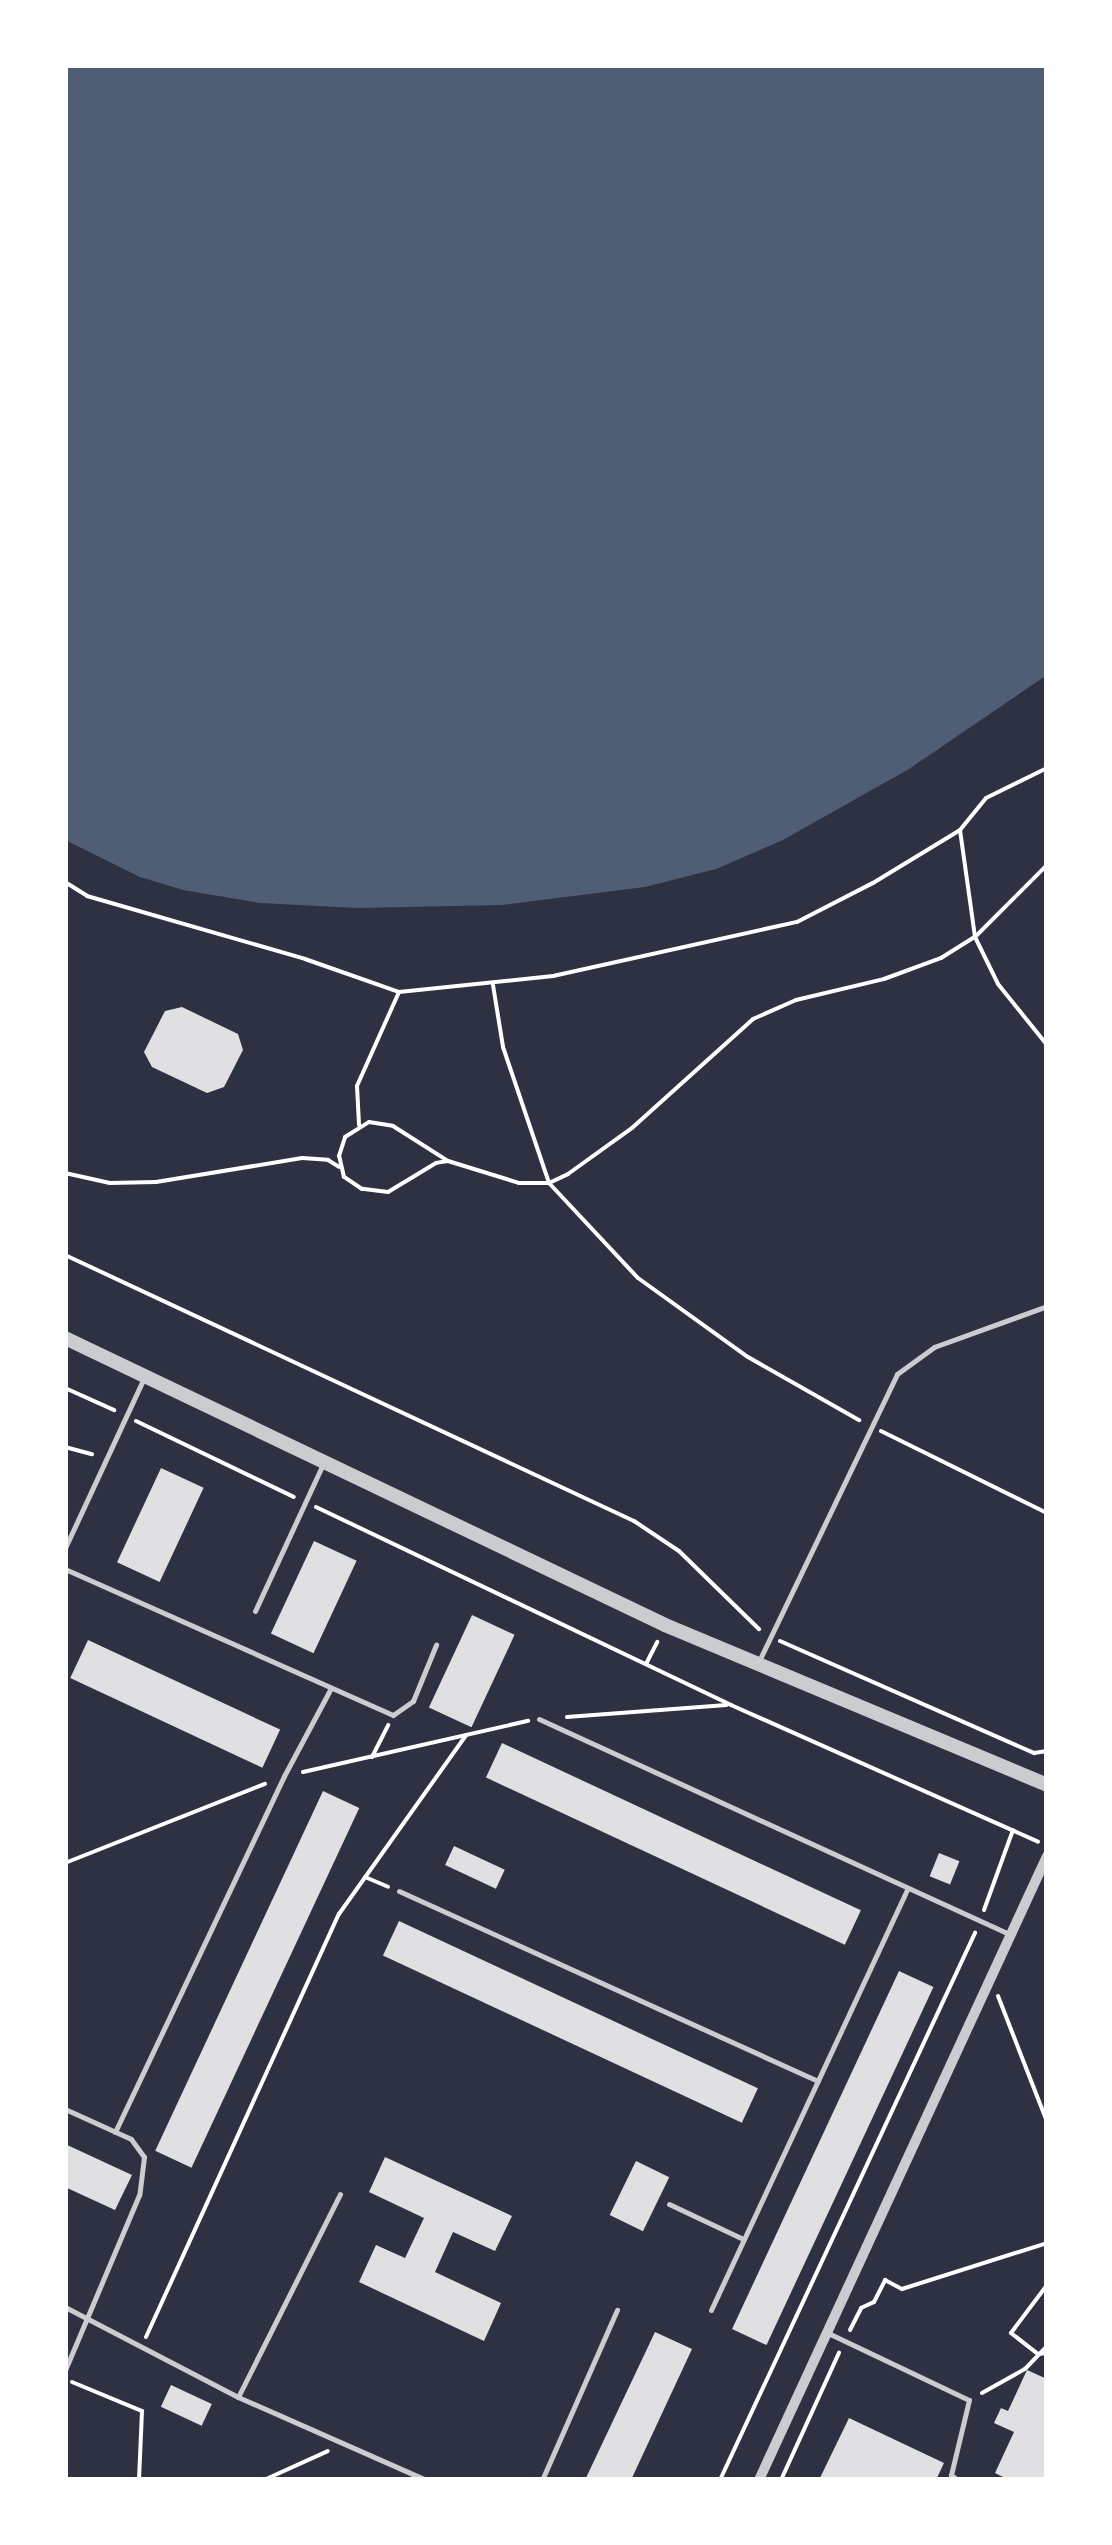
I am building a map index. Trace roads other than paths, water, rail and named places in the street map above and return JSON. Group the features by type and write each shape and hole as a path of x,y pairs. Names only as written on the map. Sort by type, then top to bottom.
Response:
{"street":[{"path":"65,1338 665,1625 1047,1785"},
{"path":"759,2480 1047,1856"}],"lane":[{"path":"756,1666 891,1383 914,1359 934,1347 1047,1306"},
{"path":"65,1548 145,1375"},
{"path":"255,1611 325,1460"},
{"path":"65,1569 393,1715 413,1701 436,1644"},
{"path":"115,2132 284,1776 330,1690"},
{"path":"539,1719 1010,1934"},
{"path":"711,2310 907,1889"},
{"path":"398,1891 818,2081"},
{"path":"65,2109 130,2139 144,2157 138,2195 65,2370"},
{"path":"238,2398 340,2194"},
{"path":"669,2204 744,2239"},
{"path":"65,2307 238,2398 426,2480"},
{"path":"542,2480 617,2310"},
{"path":"827,2333 969,2400 950,2478 958,2480"},
{"path":"396,2480 401,2468"}],"water":[{"path":"65,65 1047,65 1047,675 909,769 783,840 716,869 645,887 503,905 358,908 260,903 183,890 140,877 65,840"}]}
